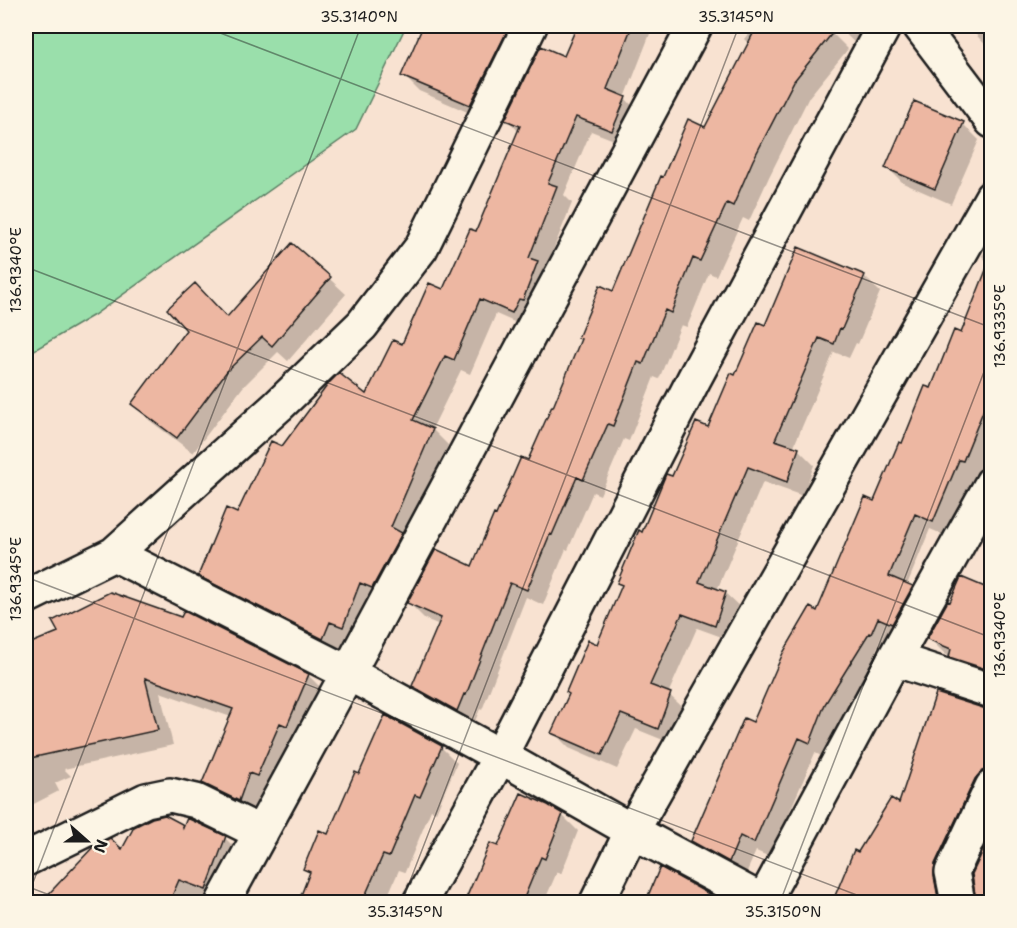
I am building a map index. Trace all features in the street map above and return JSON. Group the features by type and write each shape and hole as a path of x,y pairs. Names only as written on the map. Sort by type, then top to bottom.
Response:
{"street":[{"path":"26,597 114,554 278,406 362,325 421,248 530,26"},
{"path":"223,903 695,26"},
{"path":"420,903 500,756 694,379 884,26"},
{"path":"920,26 992,121"},
{"path":"597,903 632,831 992,197"},
{"path":"114,554 348,673 763,902 992,483"},
{"path":"894,659 992,692"},
{"path":"958,903 952,872 992,787"},
{"path":"26,860 146,800 170,795 196,801 261,833"}],"green space":[{"path":"26,26 406,26 356,129 94,315 26,355"}],"building":[{"path":"423,26 494,26 507,31 470,105 401,76"},
{"path":"577,26 632,26 607,89 626,97 612,131 576,117 548,183 557,186 529,258 538,261 523,300 519,299 512,313 480,299 454,360 445,356 413,420 433,429 391,527 402,533 372,588 360,583 343,627 330,622 323,639 198,576 226,508 237,513 271,441 282,446 339,373 366,394 393,340 402,344 429,283 443,289 470,229 476,231 520,126 505,120 541,46 564,56"},
{"path":"757,26 838,26 794,81 753,160 733,206 727,203 700,261 693,258 671,313 665,310 643,364 638,362 613,426 608,424 583,480 577,477 527,590 510,583 466,695 464,694 457,711 412,686 441,618 407,603 436,549 472,566 521,457 528,460 553,407 600,285 613,291 661,176 663,177 688,119 705,127"},
{"path":"914,101 964,122 935,189 885,168"},
{"path":"292,243 331,277 272,346 262,337 227,371 177,438 131,404 186,330 167,309 195,283 227,317"},
{"path":"798,247 865,275 834,344 819,338 775,440 799,448 787,482 748,467 699,582 726,592 715,626 682,614 650,685 671,693 658,729 621,714 602,755 551,733 569,694 566,692 588,640 597,644 622,585 617,583 639,530 642,532 666,474 672,476 696,422 708,427 731,373 735,375 758,322 765,325"},
{"path":"990,260 992,261 992,389 963,461 959,460 933,522 915,514 889,576 913,586 892,624 878,618 871,634 869,633 825,704 810,743 799,738 754,843 740,836 729,862 691,841 744,718 753,722 783,653 810,607 817,611 865,497 874,501 899,442 902,443 925,386 931,388 954,330 961,333"},
{"path":"961,577 992,590 992,671 949,657 951,649 927,639 948,601 950,602"},
{"path":"110,592 181,617 184,611 309,674 287,726 280,723 257,776 249,773 239,801 202,783 233,709 145,678 158,730 26,759 26,645 58,632 52,621"},
{"path":"936,693 992,709 992,768 982,771 975,779 935,864 934,876 939,903 832,903 854,850 858,852 891,798 899,803"},
{"path":"385,715 442,746 420,797 415,795 389,857 383,855 362,903 298,903 310,872 303,869 319,830 328,834 355,772 359,774"},
{"path":"521,793 563,814 545,859 541,857 522,903 464,903 490,843 498,846"},
{"path":"165,815 182,824 183,828 187,818 226,836 206,890 179,880 169,903 40,903 93,847 110,838 122,849 134,827 152,818"},
{"path":"992,832 992,903 976,903 972,874"},
{"path":"660,867 725,903 645,903"}]}
